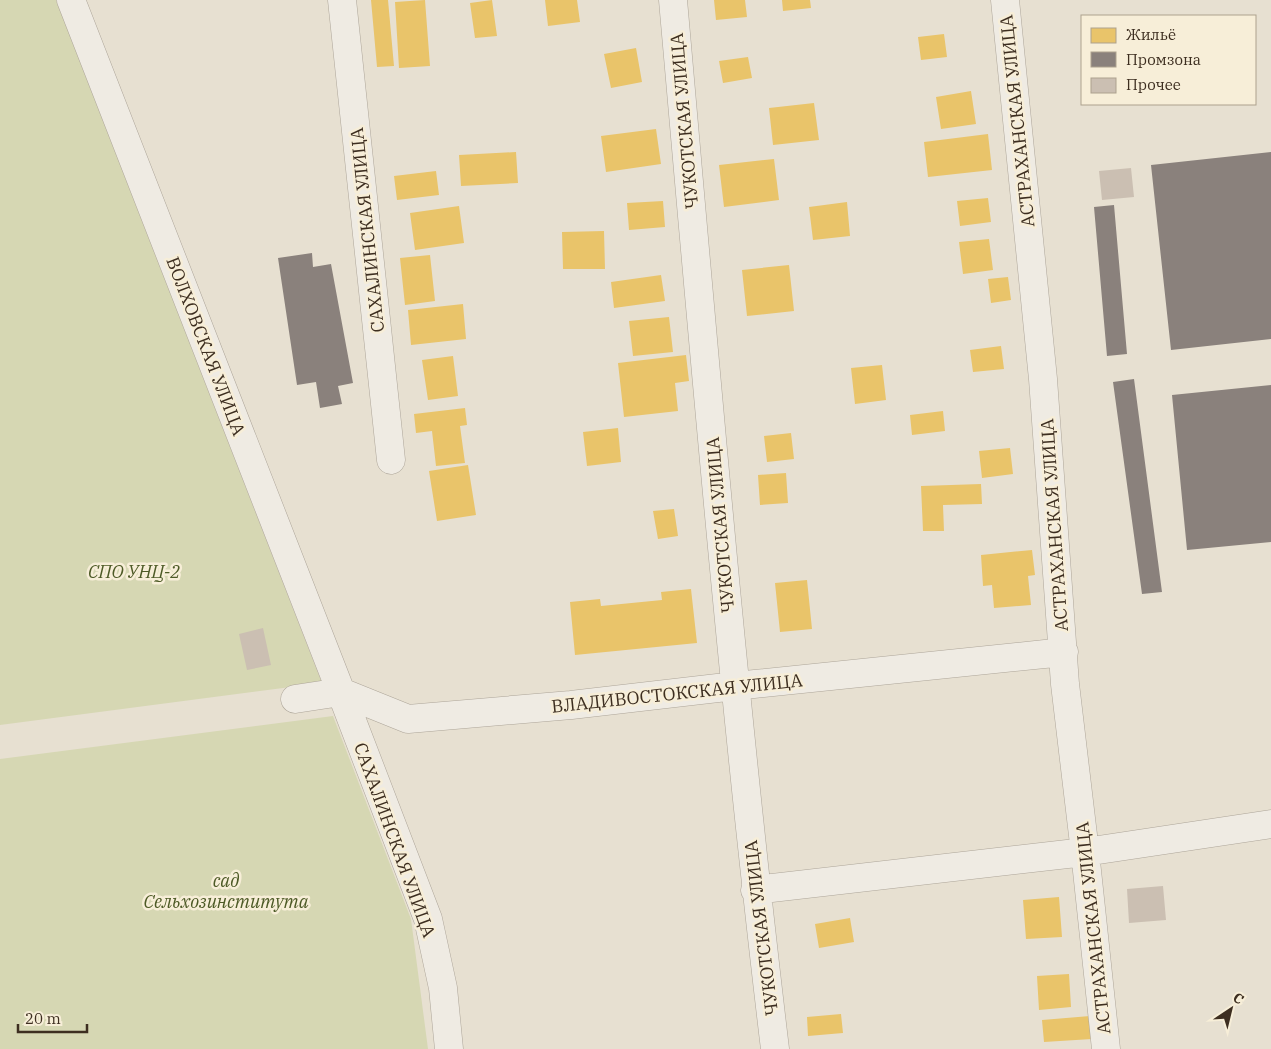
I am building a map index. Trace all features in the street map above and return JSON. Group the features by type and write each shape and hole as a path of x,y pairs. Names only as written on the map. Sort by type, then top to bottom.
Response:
{"street":[{"name":"САХАЛИНСКАЯ УЛИЦА","path":"342,0 392,460"},
{"name":"ЧУКОТСКАЯ УЛИЦА","path":"673,0 735,686 775,1049"},
{"name":"АСТРАХАНСКАЯ УЛИЦА","path":"1005,0 1043,379 1065,684 1106,1049"},
{"name":"ВОЛХОВСКАЯ УЛИЦА","path":"78,2 341,692"},
{"name":"ВЛАДИВОСТОКСКАЯ УЛИЦА","path":"341,692 408,719 571,705 1064,652"},
{"name":"САХАЛИНСКАЯ УЛИЦА","path":"341,692 428,919 443,988 449,1049"},
{"path":"295,700 341,692"},
{"path":"756,890 1085,852 1271,824"}],"green space":[{"name":"СПО УНЦ-2","path":"0,0 56,0 322,683 0,725"},
{"name":"сад Сельхозинститута","path":"333,716 411,919 428,1049 0,1049 0,759"}],"building: Жильё":[{"path":"371,0 388,0 394,66 377,67"},
{"path":"425,0 430,66 399,68 395,2"},
{"path":"492,0 497,36 475,38 470,3"},
{"path":"545,0 577,0 580,22 548,26"},
{"path":"714,0 745,0 747,17 716,20"},
{"path":"782,0 810,0 811,8 783,11"},
{"path":"944,34 947,57 921,60 918,37"},
{"path":"636,48 642,82 611,88 604,54"},
{"path":"748,57 752,78 723,83 719,61"},
{"path":"971,91 976,124 941,129 936,97"},
{"path":"814,103 819,140 773,145 769,108"},
{"path":"656,129 661,164 606,172 601,136"},
{"path":"988,134 992,170 928,177 924,142"},
{"path":"516,152 518,183 461,186 459,155"},
{"path":"774,159 779,200 724,207 719,165"},
{"path":"436,171 439,195 397,200 394,176"},
{"path":"988,198 991,222 960,226 957,201"},
{"path":"663,201 665,227 629,230 627,203"},
{"path":"847,202 850,236 813,240 809,207"},
{"path":"459,206 464,243 415,250 410,213"},
{"path":"604,231 605,269 563,269 562,232"},
{"path":"989,239 993,270 963,274 959,242"},
{"path":"430,255 435,301 405,305 400,258"},
{"path":"789,265 794,311 747,316 742,270"},
{"path":"661,275 665,301 614,308 611,282"},
{"path":"1008,277 1011,300 991,303 988,279"},
{"path":"463,304 466,339 411,345 408,310"},
{"path":"669,317 673,352 633,356 629,321"},
{"path":"1001,346 1004,369 973,372 970,350"},
{"path":"686,355 689,381 675,383 678,411 624,417 618,363"},
{"path":"453,356 458,396 428,400 422,360"},
{"path":"882,365 886,400 855,404 851,368"},
{"path":"465,408 467,425 460,426 465,463 436,466 432,431 416,433 414,414"},
{"path":"943,411 945,431 912,435 910,415"},
{"path":"618,428 621,462 587,466 583,432"},
{"path":"791,433 794,459 767,462 764,436"},
{"path":"1010,448 1013,474 982,478 979,451"},
{"path":"468,465 476,515 437,521 429,471"},
{"path":"786,473 788,503 760,505 758,475"},
{"path":"981,484 982,504 943,505 944,531 923,531 921,486"},
{"path":"674,509 678,536 658,539 653,511"},
{"path":"1032,550 1035,575 1028,576 1031,605 994,608 992,585 983,586 981,555"},
{"path":"807,580 812,629 780,632 775,583"},
{"path":"691,589 697,643 575,655 570,602 600,599 601,606 662,600 661,592"},
{"path":"1059,897 1062,937 1026,939 1023,900"},
{"path":"850,918 854,942 819,948 815,924"},
{"path":"1069,974 1071,1007 1039,1010 1037,976"},
{"path":"841,1014 843,1033 808,1036 807,1017"},
{"path":"1090,1016 1092,1039 1044,1042 1042,1020"}],"building: Промзона":[{"path":"1271,152 1271,339 1171,350 1151,165"},
{"path":"1114,205 1127,354 1107,356 1094,207"},
{"path":"312,253 313,267 331,264 353,383 338,386 342,404 320,408 316,382 297,385 278,258"},
{"path":"1134,379 1162,592 1142,594 1113,382"},
{"path":"1271,385 1271,542 1187,550 1172,395"}],"building: Прочее":[{"path":"1131,168 1134,197 1102,200 1099,171"},
{"path":"263,628 271,665 247,670 239,634"},
{"path":"1163,886 1166,920 1129,923 1127,889"}]}
